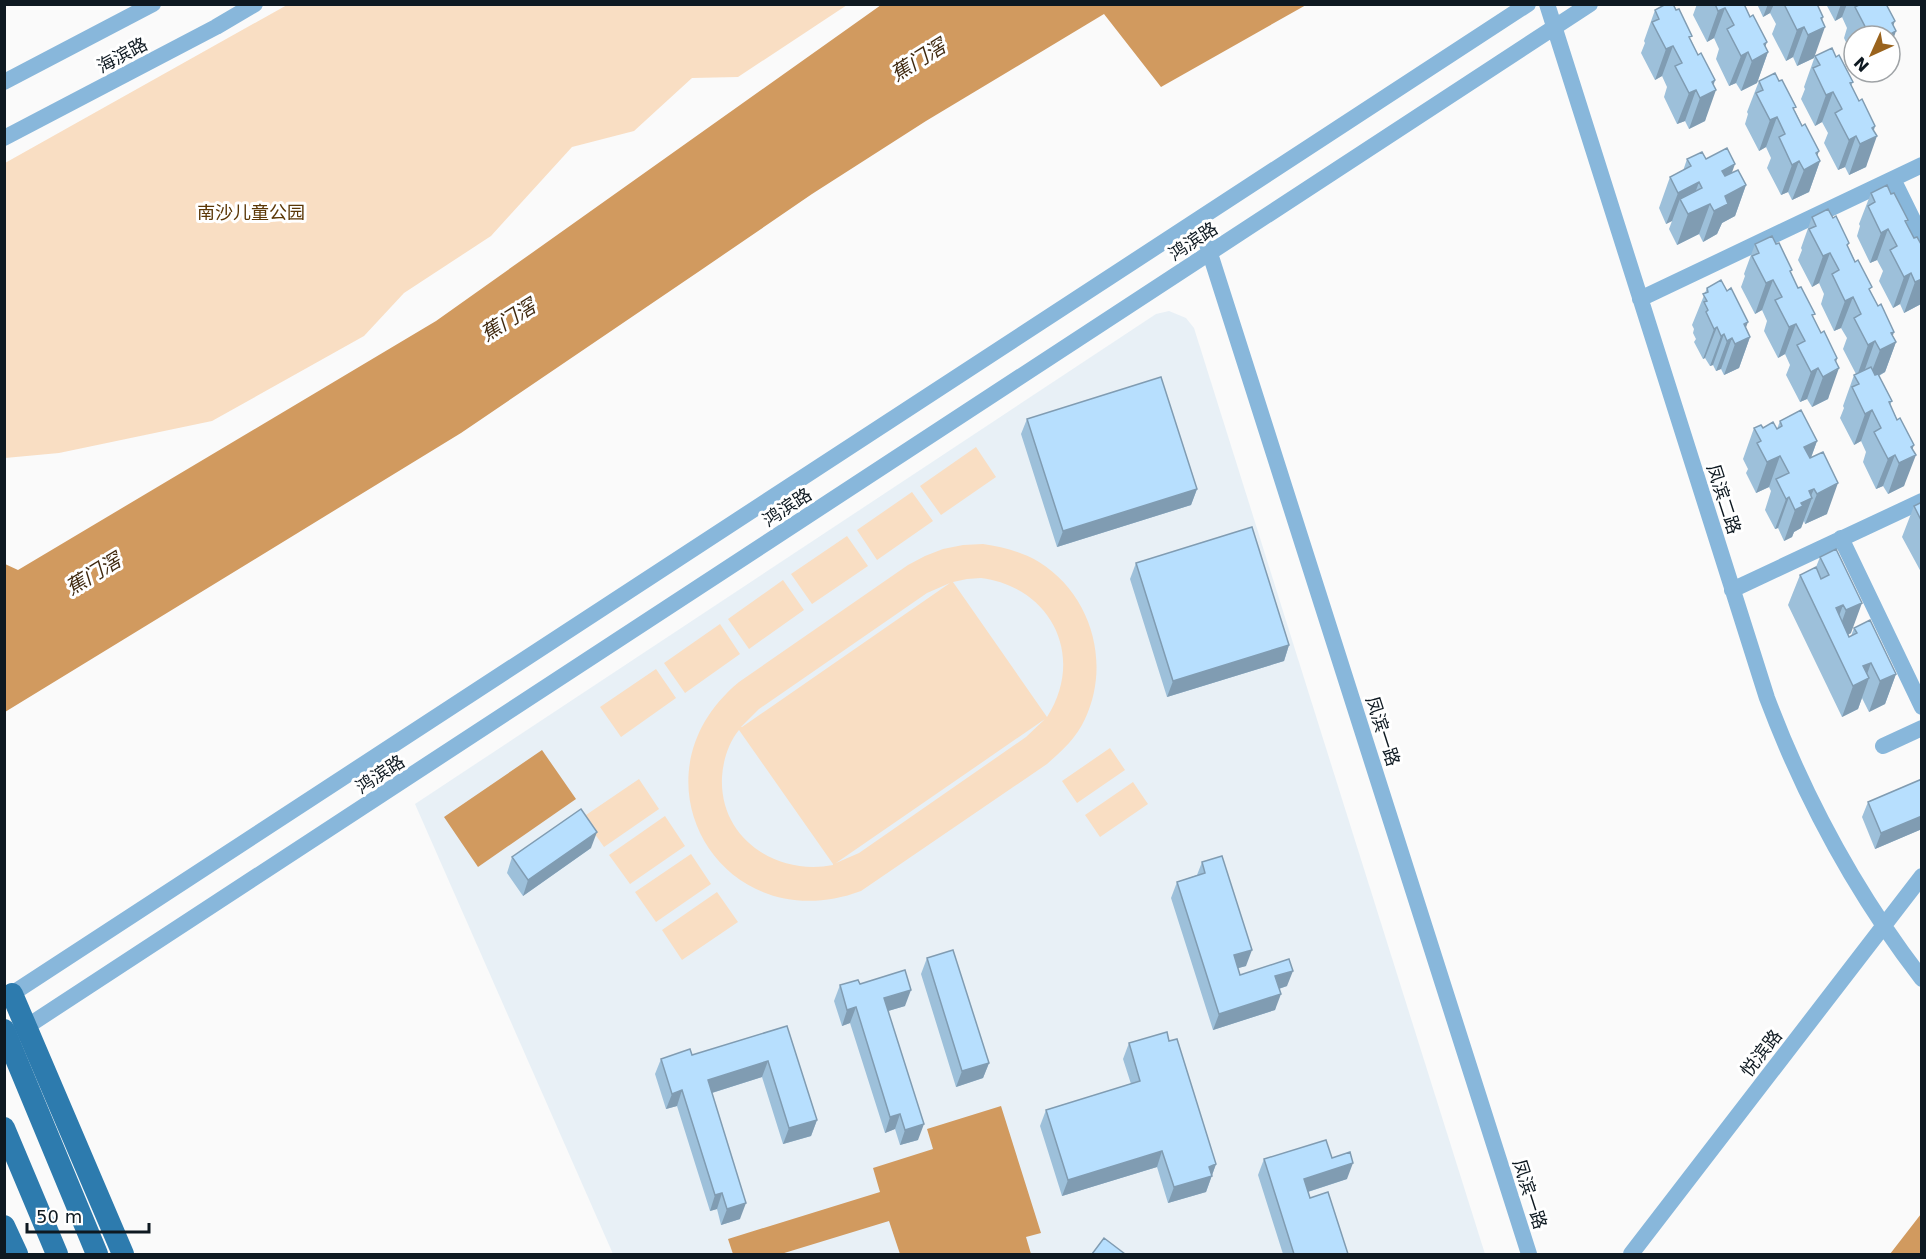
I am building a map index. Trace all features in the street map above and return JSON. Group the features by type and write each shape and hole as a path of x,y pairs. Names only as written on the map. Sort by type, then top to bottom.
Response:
{"main road":[{"path":"8,996 27,1026 123,1254"},
{"path":"4,1030 97,1254"},
{"path":"4,1128 57,1254"},
{"path":"4,1226 17,1254"}],"street":[{"name":"海滨路","path":"4,82 153,4"},
{"name":"海滨路","path":"4,138 216,27 255,4"},
{"name":"鸿滨路","path":"8,996 1528,4"},
{"name":"凤滨二路","path":"1547,4 1767,698 1799,777 1838,854 1883,926 1922,980"},
{"name":"鸿滨路","path":"4,1042 1590,4"},
{"path":"1640,299 1922,165"},
{"path":"1893,179 1922,238"},
{"name":"凤滨一路","path":"1199,219 1529,1254"},
{"path":"1732,590 1922,501"},
{"path":"1841,538 1916,680 1922,707"},
{"path":"1883,746 1922,728"},
{"name":"悦滨路","path":"1631,1254 1922,876"}],"shaded area":[{"path":"1169,311 1186,318 1194,328 1485,1254 613,1254 415,804 1156,314"}],"green space":[{"name":"南沙儿童公园","path":"287,5 847,5 738,77 692,78 634,131 572,147 491,236 404,293 364,336 212,421 59,453 5,458 5,163"},
{"path":"976,447 996,477 941,515 920,486"},
{"path":"912,492 933,521 877,560 857,530"},
{"path":"847,536 868,566 812,604 791,574"},
{"path":"963,545 990,545 1012,550 1039,562 1057,576 1072,593 1084,612 1092,632 1096,654 1096,676 1093,698 1078,732 1047,764 861,891 811,901 767,894 731,873 705,842 690,804 690,762 706,720 739,682 908,565 943,549","holes":["981,578 1006,584 1026,595 1043,610 1055,628 1062,649 1063,671 1058,694 1047,717 953,582","950,583 741,727 759,709 927,593","1045,719 1026,737 859,853 836,863","739,730 833,865 812,867 772,858 755,848 741,835 730,818 724,799 722,777 732,740"]},
{"path":"783,580 804,610 749,649 728,619"},
{"path":"720,624 740,654 685,693 664,663"},
{"path":"656,669 676,698 621,737 600,707"},
{"path":"1110,748 1125,770 1077,803 1062,781"},
{"path":"639,779 659,809 604,847 583,817"},
{"path":"1133,782 1148,804 1100,837 1085,815"},
{"path":"665,816 685,846 630,884 609,855"},
{"path":"691,854 711,884 656,922 635,892"},
{"path":"717,892 738,922 682,960 662,930"}],"water":[{"name":"蕉门滘","path":"881,5 1306,5 1161,87 1104,14 926,121 812,194 461,433 5,712 5,564 18,570 436,321"},
{"path":"542,750 576,799 478,867 444,817"},
{"path":"1001,1106 1041,1233 1026,1237 1031,1254 900,1254 889,1221 781,1254 733,1254 728,1239 880,1192 873,1168 933,1149 927,1129"},
{"path":"1921,1214 1921,1254 1890,1254"}],"building":[{"path":"1666,4 1673,4 1676,10 1679,9 1698,55 1701,53 1715,80 1712,82 1716,90 1700,98 1696,90 1689,93 1675,66 1682,63 1673,46 1666,49 1652,22 1659,19 1655,10"},
{"path":"1715,4 1744,4 1750,17 1753,15 1767,42 1764,44 1768,52 1752,61 1748,52 1741,56 1727,29 1734,25 1725,8 1718,11"},
{"path":"1784,4 1817,4 1825,27 1808,35 1804,27 1797,30"},
{"path":"1861,4 1886,4 1895,21 1892,24 1864,24 1855,7"},
{"path":"1832,48 1836,57 1839,55 1842,61 1842,84 1850,84 1859,101 1862,99 1875,126 1872,128 1877,136 1860,144 1856,136 1849,140 1835,113 1842,109 1833,92 1826,95 1813,68 1820,65 1815,56"},
{"path":"1775,73 1779,81 1782,80 1796,107 1793,108 1802,126 1805,124 1819,151 1816,153 1820,161 1804,170 1799,161 1792,165 1779,137 1785,134 1777,117 1770,120 1756,93 1763,90 1759,81"},
{"path":"1727,148 1735,164 1722,171 1725,176 1738,170 1746,185 1725,196 1728,204 1714,211 1710,204 1688,214 1680,199 1702,188 1699,182 1678,193 1670,177 1691,166 1687,159 1702,152 1706,159"},
{"path":"1887,185 1891,194 1894,193 1908,220 1905,221 1914,238 1917,237 1922,246 1922,279 1915,282 1911,273 1904,277 1890,250 1897,246 1888,229 1881,233 1868,206 1875,202 1871,193"},
{"path":"1828,209 1833,218 1836,216 1855,262 1858,260 1872,287 1869,289 1878,306 1881,304 1894,332 1891,333 1896,342 1880,350 1875,341 1868,345 1854,318 1861,314 1853,297 1845,301 1832,274 1839,270 1830,253 1823,256 1809,229 1816,226 1812,217"},
{"path":"1772,236 1776,244 1779,243 1798,288 1801,287 1815,314 1812,315 1821,333 1824,331 1837,358 1835,360 1839,368 1823,377 1818,368 1811,372 1797,345 1805,341 1796,324 1789,327 1775,300 1782,297 1773,280 1766,283 1752,256 1759,253 1755,244"},
{"path":"1721,280 1727,291 1731,288 1748,322 1744,324 1750,337 1735,344 1732,338 1727,341 1724,334 1721,336 1717,327 1714,329 1706,312 1708,310 1704,302 1707,301 1703,294 1708,292 1707,288"},
{"path":"1871,367 1875,375 1878,374 1892,401 1889,402 1897,420 1900,418 1914,445 1911,447 1916,455 1899,463 1895,455 1888,459 1874,432 1881,428 1872,410 1865,414 1852,387 1859,384 1854,375"},
{"path":"1161,377 1197,489 1063,531 1027,419"},
{"path":"1801,410 1817,441 1804,447 1810,458 1823,452 1838,483 1817,494 1814,489 1809,491 1812,498 1801,503 1803,506 1795,510 1789,497 1786,499 1776,479 1789,473 1780,456 1767,462 1757,443 1761,441 1754,428 1761,425 1763,428 1773,422 1777,429 1782,426 1780,421"},
{"path":"1922,502 1922,522 1914,506"},
{"path":"1252,527 1289,645 1173,681 1136,563"},
{"path":"1836,549 1862,603 1846,610 1843,605 1836,608 1849,637 1857,633 1854,628 1870,620 1896,674 1880,681 1871,663 1863,666 1869,678 1853,686 1800,575 1816,567 1821,579 1829,575 1820,557"},
{"path":"1922,779 1922,816 1881,833 1868,802"},
{"path":"581,809 597,832 528,880 512,857"},
{"path":"1222,856 1252,950 1234,955 1240,975 1289,959 1293,971 1275,976 1281,994 1219,1014 1177,882 1205,873 1202,862"},
{"path":"953,950 989,1063 962,1071 927,958"},
{"path":"905,970 911,990 884,998 924,1124 905,1130 900,1114 890,1117 856,1007 847,1010 840,985 858,980 860,984"},
{"path":"787,1026 817,1120 789,1128 768,1061 708,1080 746,1203 727,1209 722,1193 715,1195 682,1090 672,1094 661,1059 690,1049 692,1055"},
{"path":"1167,1032 1169,1041 1177,1039 1216,1164 1209,1167 1212,1176 1174,1187 1162,1151 1068,1180 1046,1110 1140,1081 1129,1043"},
{"path":"1326,1140 1332,1158 1350,1152 1353,1163 1304,1179 1310,1198 1328,1192 1348,1254 1294,1254 1264,1159"},
{"path":"1104,1238 1125,1254 1092,1254"}]}
